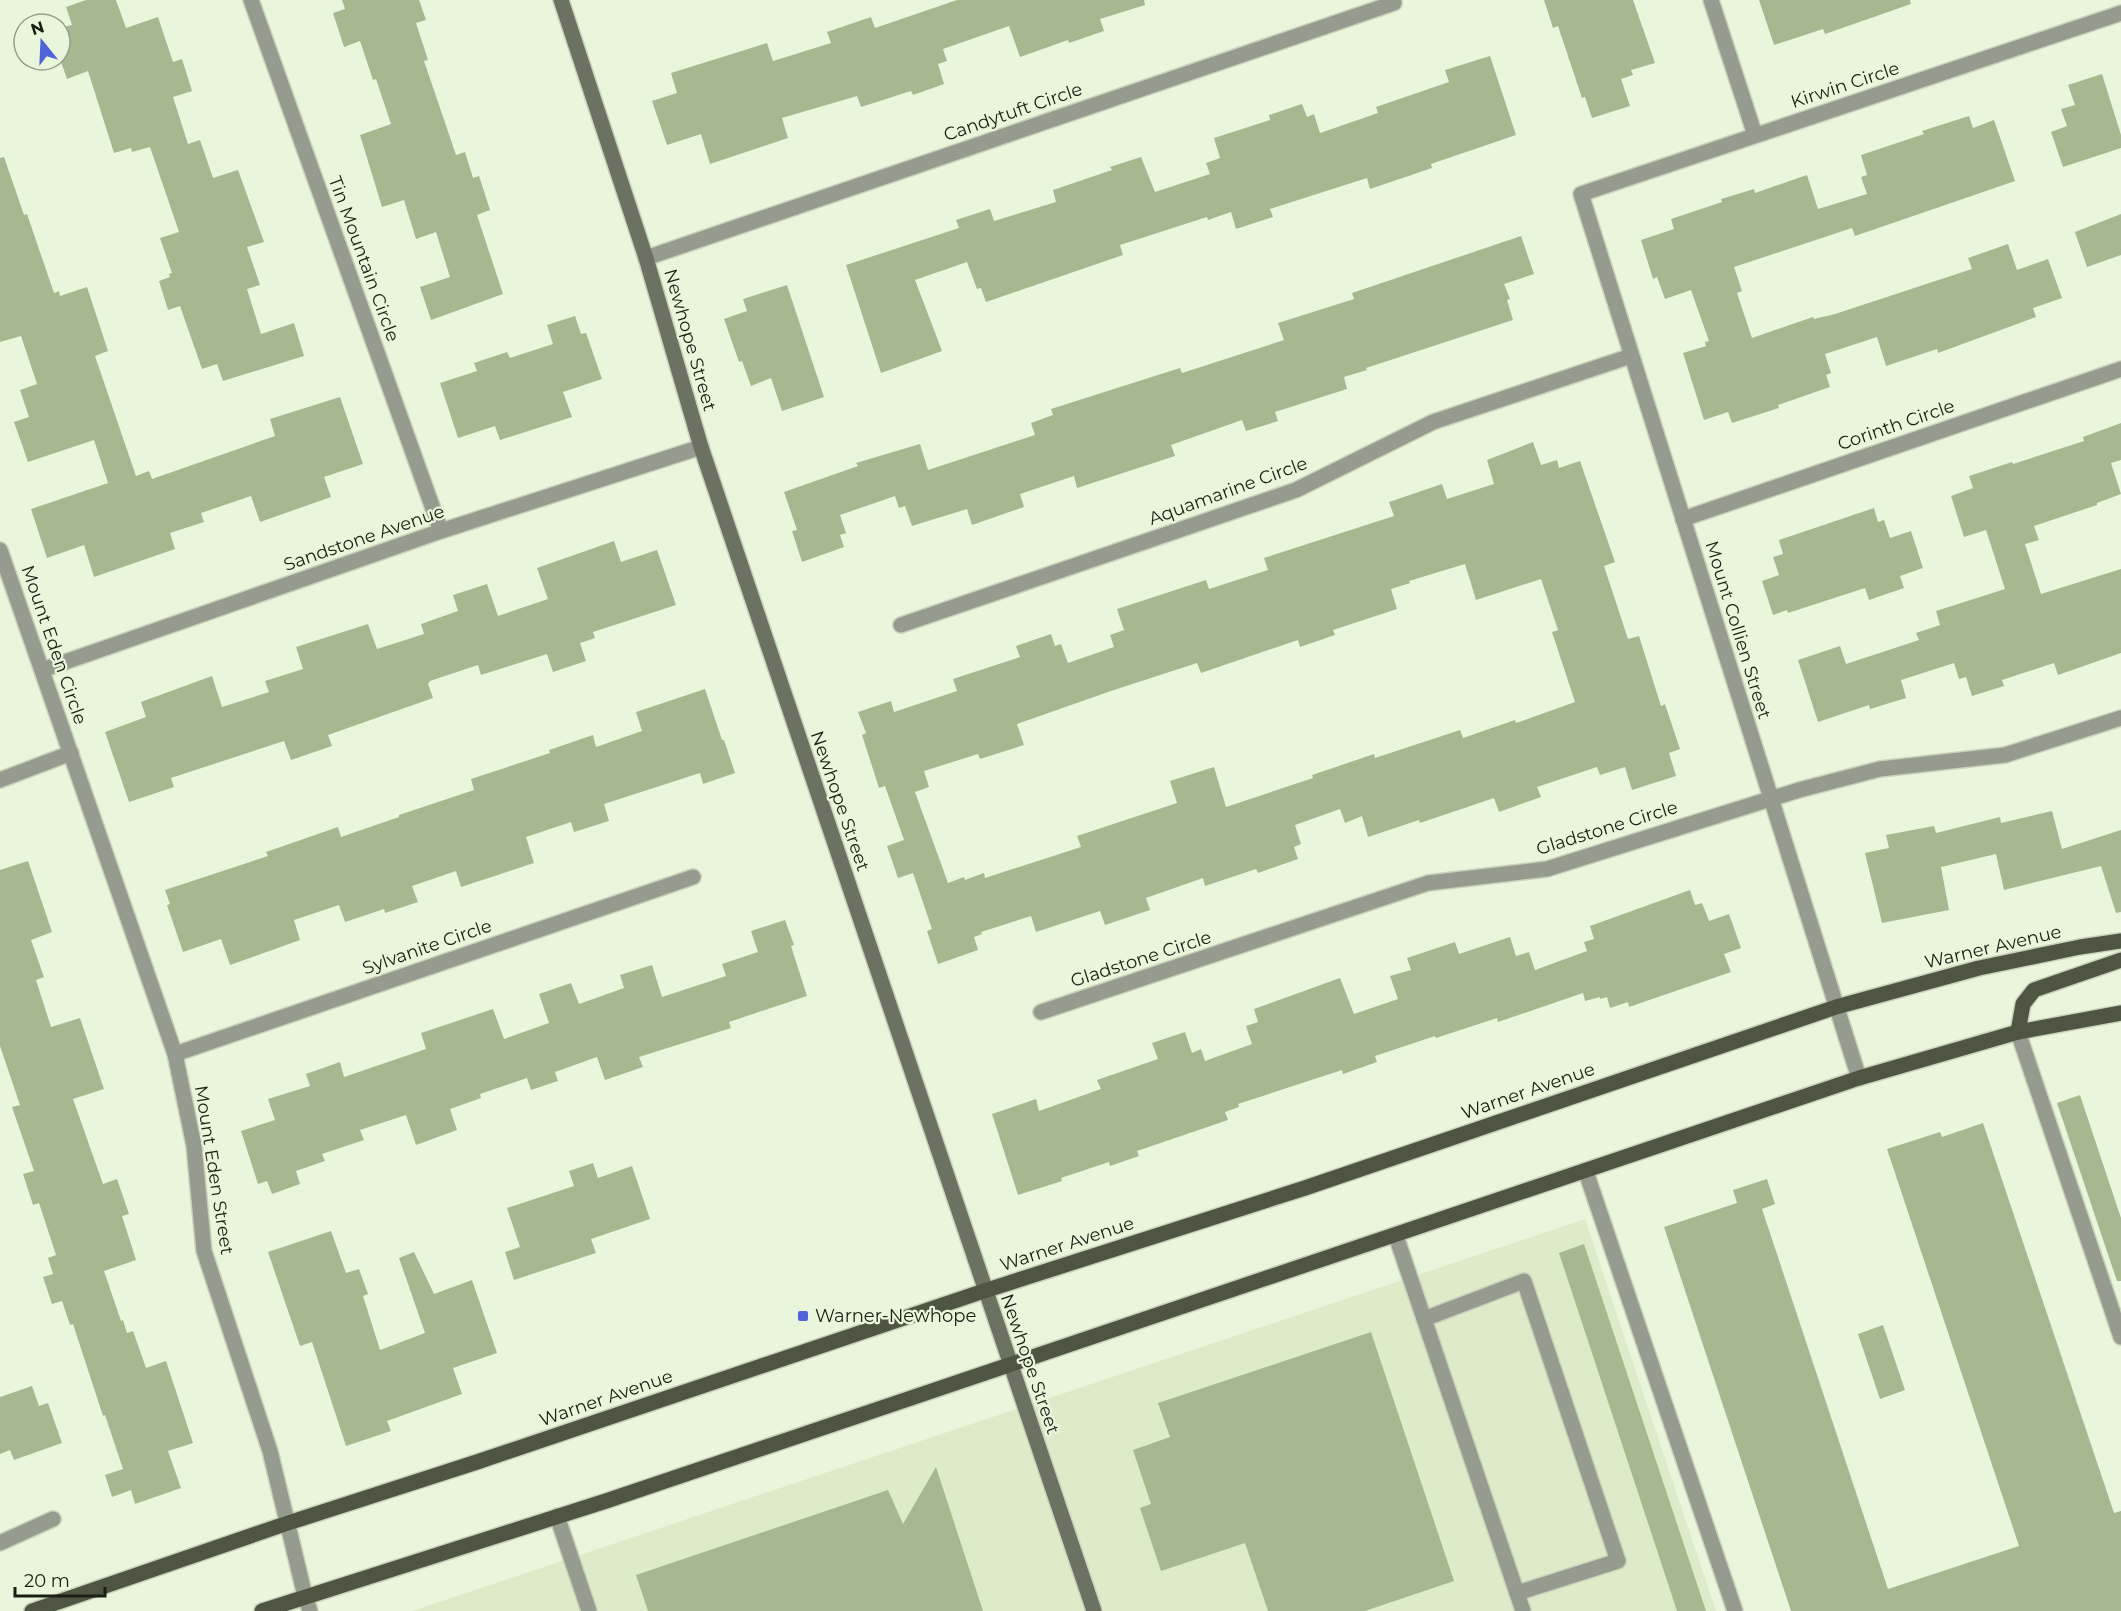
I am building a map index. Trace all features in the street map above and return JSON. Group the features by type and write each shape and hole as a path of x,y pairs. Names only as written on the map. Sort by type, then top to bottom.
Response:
{"main road":[{"name":"Warner Avenue","path":"32,1611 288,1522 477,1462 984,1291 1316,1184 1836,1006 1978,968 2121,941"},
{"path":"2018,1032 2023,1004 2034,990 2121,960"},
{"path":"262,1611 308,1604 557,1516 1010,1366 1859,1078 2018,1032 2121,1013"}],"street":[{"name":"Tin Mountain Circle","path":"251,0 441,531"},
{"name":"Newhope Street","path":"561,0 646,258 701,447 984,1291 1094,1611"},
{"path":"1711,0 1755,135"},
{"name":"Candytuft Circle","path":"646,258 1394,3"},
{"name":"Kirwin Circle","path":"1581,194 2121,13"},
{"name":"Mount Collien Street","path":"1581,194 1859,1078"},
{"name":"Aquamarine Circle","path":"901,625 1296,490 1432,422 1631,356"},
{"name":"Corinth Circle","path":"1683,519 2121,369"},
{"name":"Sandstone Avenue","path":"42,670 441,531 701,447"},
{"name":"Mount Eden Circle","path":"0,550 71,753"},
{"name":"Gladstone Circle","path":"1041,1012 1428,883 1547,869 1770,797 1880,769 2005,754 2121,718"},
{"path":"0,780 71,753"},
{"name":"Mount Eden Street","path":"71,753 175,1054 194,1146 204,1251 270,1451 308,1604"},
{"name":"Sylvanite Circle","path":"175,1054 693,877"},
{"path":"2018,1032 2121,1337"},
{"path":"1586,1172 1735,1611"},
{"path":"1396,1236 1523,1611"},
{"path":"1424,1320 1524,1281 1618,1561 1516,1593"},
{"path":"557,1516 589,1611"},
{"path":"0,1543 53,1520"}],"shaded area":[{"path":"1585,1219 1716,1611 412,1611"}],"building":[{"path":"86,0 116,0 126,28 158,17 173,62 182,59 192,91 173,97 188,144 200,140 213,178 238,170 264,242 247,247 260,285 247,289 261,334 294,323 304,356 223,381 217,364 202,369 180,306 168,310 159,281 170,277 169,274 172,273 160,238 179,232 150,147 132,152 131,148 114,153 88,71 67,79 65,72 72,72 72,12 68,12 66,7"},
{"path":"342,0 419,0 426,20 416,23 428,60 424,61 456,155 465,152 473,178 479,176 490,210 477,215 503,294 431,320 420,287 450,277 436,232 416,239 404,200 382,207 360,135 391,124 360,41 344,47 333,13 345,9"},
{"path":"957,0 1144,0 1145,5 1100,19 1104,31 1069,43 1068,40 1020,57 1009,26 943,49 947,61 938,64 944,84 913,95 911,91 861,107 857,96 782,118 788,138 710,164 701,134 667,145 652,101 677,93 671,73 767,43 773,61 831,43 827,32 871,17 875,28"},
{"path":"1544,0 1633,0 1655,63 1631,70 1633,75 1621,79 1630,106 1592,118 1585,97 1582,98 1558,26 1553,28"},
{"path":"1759,0 1910,0 1911,4 1825,34 1823,29 1774,45"},
{"path":"1490,56 1516,135 1431,164 1432,168 1370,189 1367,178 1270,209 1273,217 1236,229 1231,212 1208,220 1207,217 1120,245 1123,255 986,302 981,288 977,289 967,262 915,280 942,351 881,373 846,265 959,228 956,220 990,209 994,221 1056,202 1053,190 1112,170 1110,167 1141,157 1155,192 1210,174 1206,163 1220,158 1214,138 1270,120 1269,115 1302,104 1307,117 1314,114 1320,133 1378,113 1376,107 1449,82 1445,70"},
{"path":"2102,74 2121,135 2121,148 2063,167 2051,132 2067,126 2061,109 2075,105 2068,85"},
{"path":"1969,116 1973,128 1994,120 2015,181 1855,236 1852,228 1734,267 1742,291 1737,293 1752,338 1813,317 1814,319 1835,314 1972,269 1968,258 2008,244 2017,270 2048,259 2062,298 2033,308 2036,317 1938,353 1937,349 1886,366 1877,337 1825,354 1831,373 1826,375 1830,387 1778,405 1779,408 1732,423 1728,412 1704,420 1683,353 1706,346 1705,342 1709,341 1691,290 1665,299 1657,277 1653,279 1641,240 1674,229 1671,219 1722,202 1721,199 1754,189 1755,193 1807,175 1818,209 1867,194 1861,177 1867,175 1861,155 1924,134 1922,131"},
{"path":"4,157 24,215 27,214 54,293 59,291 60,296 87,287 108,351 95,356 136,476 149,471 152,479 275,436 270,419 340,397 363,464 324,477 331,497 260,522 251,496 201,513 204,522 170,533 175,549 94,577 84,545 47,558 31,509 108,483 94,440 28,462 14,422 29,417 20,390 37,384 21,336 0,342 0,158"},
{"path":"2121,214 2121,255 2087,267 2075,232"},
{"path":"1521,236 1534,274 1504,284 1510,299 1507,300 1513,320 1344,377 1347,389 1275,412 1278,421 1246,431 1242,420 1171,445 1175,456 1077,488 1074,476 1020,494 1024,507 972,525 967,509 912,526 905,506 899,508 895,496 840,515 846,533 840,535 844,547 802,562 792,531 797,530 784,492 858,466 856,463 920,444 928,470 1035,435 1031,423 1053,415 1051,409 1180,368 1182,373 1284,340 1278,323 1354,299 1352,293"},
{"path":"787,285 824,397 782,411 771,378 751,386 742,361 739,362 724,319 747,311 743,299"},
{"path":"575,316 581,334 586,333 602,379 563,392 572,417 500,440 495,426 458,438 440,383 477,371 474,363 507,352 510,358 553,344 547,325"},
{"path":"2121,423 2121,460 2111,463 2121,494 2097,503 2097,505 2034,526 2039,540 2025,544 2041,594 2121,569 2121,653 2058,675 2054,663 2002,680 2004,686 1972,696 1966,677 1959,679 1954,663 1901,680 1906,698 1870,709 1869,705 1818,722 1798,660 1840,646 1846,664 1919,640 1916,633 1940,625 1936,611 2005,589 1986,530 1964,537 1951,496 1973,488 1969,476 2084,441 2083,437"},
{"path":"1533,442 1541,465 1557,460 1559,468 1580,461 1615,562 1604,566 1628,639 1639,636 1661,706 1665,704 1680,749 1669,753 1676,776 1632,790 1625,767 1600,775 1597,767 1537,787 1541,797 1499,812 1494,798 1420,823 1419,820 1368,837 1362,816 1345,823 1340,809 1295,825 1301,844 1294,847 1298,859 1258,873 1256,869 1205,886 1203,878 1146,898 1150,910 1105,925 1100,911 1036,932 1031,916 981,932 982,934 974,937 978,950 938,964 927,931 932,929 913,873 898,878 887,846 904,840 885,786 879,788 862,735 866,733 858,712 891,701 894,712 957,691 953,679 1020,657 1016,646 1051,634 1055,646 1061,644 1068,663 1114,647 1110,635 1124,630 1117,609 1206,580 1209,589 1268,570 1264,558 1394,516 1389,502 1442,484 1447,499 1494,484 1487,460","holes":["1465,564 1476,600 1541,579 1558,630 1552,632 1575,702 1516,723 1515,720 1463,738 1460,730 1375,758 1374,754 1312,775 1313,778 1226,807 1214,767 1170,781 1177,803 1077,836 1081,847 985,878 984,873 948,883 915,792 929,787 924,771 978,754 980,759 1024,745 1017,724 1111,691 1197,663 1201,673 1298,640 1300,647 1335,635 1333,630 1397,609 1391,589 1410,583 1409,581"]},
{"path":"1874,508 1878,522 1884,520 1890,538 1911,531 1923,568 1900,576 1904,588 1869,600 1865,588 1788,613 1787,610 1773,615 1762,581 1779,575 1773,557 1783,554 1779,540"},
{"path":"614,541 621,562 657,550 676,605 593,632 595,638 580,643 586,661 553,672 547,654 481,675 478,665 430,681 428,684 433,698 328,735 332,746 291,760 284,741 171,778 174,787 129,802 105,732 146,717 141,702 212,676 222,707 269,692 265,681 303,669 296,647 368,624 377,649 424,634 421,624 458,611 453,595 487,584 498,616 548,599 537,568"},
{"path":"705,689 735,773 703,784 700,773 604,804 609,821 574,832 571,822 526,837 534,863 461,887 456,871 412,886 418,902 385,913 384,909 345,922 339,905 294,920 300,940 230,965 221,939 183,952 167,905 170,904 165,890 268,856 266,852 338,827 341,837 474,790 471,779 550,753 549,750 593,735 596,747 642,731 636,712"},
{"path":"2052,811 2062,849 2121,830 2121,912 2116,913 2101,866 2004,890 1996,854 1941,867 1949,910 1882,923 1865,853 1889,848 1886,835 1934,826 1936,833 2000,817 2001,823"},
{"path":"28,861 52,932 31,940 44,977 36,980 51,1027 80,1018 104,1089 73,1099 103,1184 117,1179 129,1214 122,1216 136,1260 104,1271 121,1321 123,1320 127,1333 133,1331 146,1368 166,1361 193,1443 168,1451 181,1488 135,1504 131,1490 112,1497 105,1475 123,1469 73,1324 70,1325 62,1301 52,1304 43,1277 53,1274 48,1258 56,1255 39,1203 33,1205 23,1174 34,1171 12,1107 20,1105 0,1046 0,870"},
{"path":"1690,890 1695,905 1702,903 1709,921 1729,914 1741,948 1724,954 1731,972 1629,1007 1628,1002 1610,1008 1607,997 1585,1001 1583,993 1498,1022 1497,1018 1436,1038 1435,1036 1375,1056 1377,1062 1343,1074 1342,1070 1238,1104 1239,1107 1225,1112 1228,1120 1137,1151 1139,1156 1110,1166 1109,1162 1061,1178 1062,1181 1018,1195 992,1114 1036,1099 1039,1111 1101,1089 1097,1080 1158,1059 1152,1043 1185,1032 1192,1053 1201,1049 1205,1061 1252,1044 1246,1026 1258,1022 1254,1009 1340,978 1354,1014 1398,999 1390,976 1411,970 1407,958 1455,942 1459,954 1510,937 1516,956 1529,952 1535,970 1587,951 1584,942 1594,939 1590,926"},
{"path":"785,920 807,996 729,1022 731,1028 639,1057 643,1067 605,1080 597,1057 555,1072 558,1081 531,1090 527,1078 480,1094 481,1098 450,1109 457,1130 416,1145 406,1115 360,1130 364,1140 322,1154 325,1161 296,1171 300,1184 272,1194 267,1181 258,1184 241,1131 275,1120 268,1099 310,1086 306,1074 340,1062 344,1077 426,1049 421,1033 493,1009 504,1039 549,1023 539,994 571,983 579,1004 624,988 620,975 652,965 662,997 726,976 722,964 758,952 751,931"},
{"path":"2080,1095 2121,1218 2121,1281 2117,1281 2057,1103"},
{"path":"1983,1123 2114,1513 2121,1511 2121,1611 1791,1611 1664,1227 1737,1203 1733,1190 1767,1179 1775,1204 1762,1209 1888,1589 2019,1546 1887,1149 1940,1132 1942,1137"},
{"path":"593,1163 598,1178 632,1166 650,1219 591,1239 596,1253 514,1280 505,1252 520,1247 507,1208 574,1186 569,1171"},
{"path":"331,1231 346,1273 359,1269 368,1294 363,1296 380,1350 425,1333 399,1258 414,1252 434,1294 472,1280 497,1353 453,1368 462,1394 387,1421 391,1431 346,1446 312,1342 300,1346 268,1252"},
{"path":"1584,1244 1706,1611 1677,1611 1559,1253"},
{"path":"1883,1325 1905,1390 1880,1399 1858,1334"},
{"path":"1371,1332 1454,1581 1365,1611 1268,1611 1245,1543 1161,1571 1140,1508 1151,1504 1133,1450 1170,1437 1158,1403"},
{"path":"32,1386 39,1406 48,1403 62,1443 14,1460 10,1450 0,1454 0,1397"},
{"path":"936,1467 983,1611 648,1611 636,1575 888,1490 903,1524"}],"place":[{"name":"Warner-Newhope","path":"803,1316"}]}
